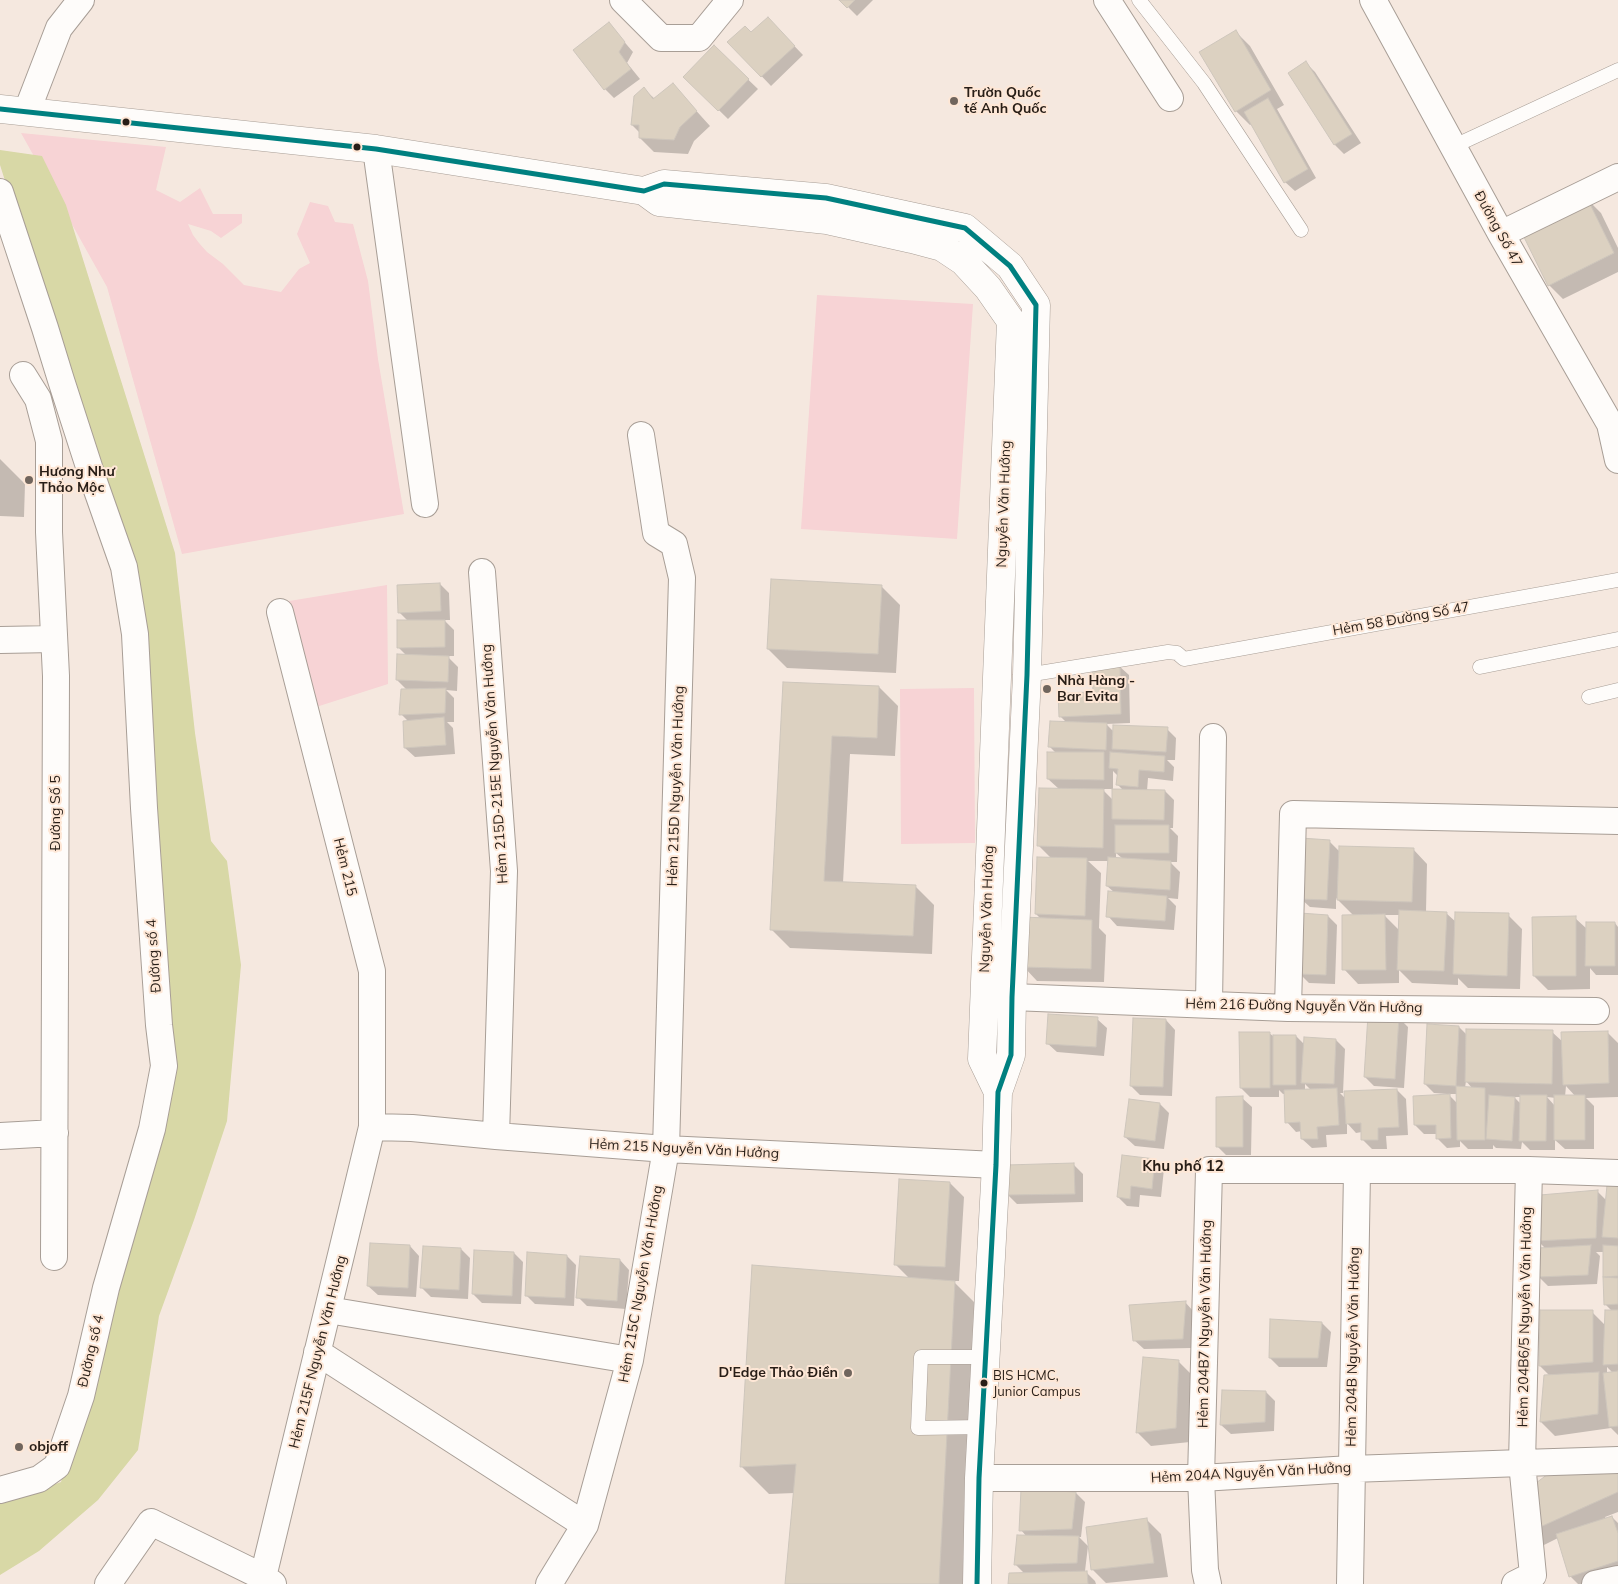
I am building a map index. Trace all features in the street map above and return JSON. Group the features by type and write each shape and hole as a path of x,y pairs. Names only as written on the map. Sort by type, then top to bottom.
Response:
{"main road":[{"name":"Nguyễn Văn Hưởng","path":"13,110 376,149 644,191 664,184 826,198 965,228 1010,266 1036,305 1027,675 1011,1055 998,1092 996,1165 979,1478 977,1584"},
{"name":"Nguyễn Văn Hưởng","path":"644,191 658,202 827,220 942,247 963,261 988,288 1011,321 982,1059 998,1092"}],"street":[{"path":"13,110 59,28 81,0"},
{"path":"623,0 661,38 699,38 730,0"},
{"path":"1107,0 1170,98"},
{"name":"Đường Số 47","path":"1373,0 1452,147 1610,424 1618,460"},
{"path":"376,149 424,504"},
{"path":"1501,234 1618,177"},
{"name":"Đường số 4","path":"0,192 124,568 135,634 144,808 164,1066 152,1129 106,1288 81,1396 57,1466 38,1479 0,1490"},
{"name":"Đường Số 5","path":"23,376 38,399 49,442 49,532 56,676 54,1256"},
{"name":"Hẻm 215D Nguyễn Văn Hưởng","path":"641,435 656,533 674,544 682,578 666,1150"},
{"name":"Hẻm 215D-215E Nguyễn Văn Hưởng","path":"482,572 504,871 496,1136"},
{"name":"Hẻm 215","path":"280,612 372,971 372,1127"},
{"path":"0,640 54,639"},
{"path":"1209,1004 1213,737"},
{"path":"1288,1008 1294,814 1618,821"},
{"name":"Hẻm 216 Đường Nguyễn Văn Hưởng","path":"1012,997 1288,1008 1596,1011"},
{"name":"Hẻm 215 Nguyễn Văn Hưởng","path":"372,1127 412,1128 666,1150 996,1165"},
{"name":"Hẻm 215F Nguyễn Văn Hưởng","path":"268,1580 317,1352 372,1127"},
{"path":"0,1136 55,1133"},
{"name":"Hẻm 215C Nguyễn Văn Hưởng","path":"548,1584 585,1525 630,1360 666,1150"},
{"name":"Hẻm 204B7 Nguyễn Văn Hưởng","path":"1202,1478 1209,1170 1357,1171"},
{"path":"1357,1171 1529,1170 1618,1173"},
{"name":"Hẻm 204B6/5 Nguyễn Văn Hưởng","path":"1522,1463 1529,1170"},
{"name":"Hẻm 204B Nguyễn Văn Hưởng","path":"1350,1584 1357,1171"},
{"path":"328,1310 630,1360"},
{"path":"317,1352 585,1525"},
{"path":"1515,1584 1533,1576 1522,1463 1618,1460"},
{"name":"Hẻm 204A Nguyễn Văn Hưởng","path":"979,1478 1202,1478 1351,1469 1522,1463"},
{"path":"1202,1478 1205,1570 1208,1584"},
{"path":"108,1584 151,1522 268,1580"},
{"path":"1595,1584 1618,1579"}],"lane":[{"path":"1139,0 1204,83 1301,230"},
{"path":"1452,147 1618,70"},
{"name":"Hẻm 58 Đường Số 47","path":"1027,675 1168,652 1177,653 1184,659 1618,580"},
{"path":"1480,667 1618,640"},
{"path":"1589,697 1618,690"},
{"path":"982,1426 918,1428 921,1357 985,1357"}],"shaded area":[{"path":"21,133 166,147 156,190 180,202 200,188 213,214 242,214 242,223 221,238 211,231 188,224 193,235 207,252 223,264 244,285 281,292 299,269 310,263 297,234 310,202 328,206 335,222 353,224 368,281 378,359 404,514 182,554 107,287"},
{"path":"0,150 42,156 66,205 175,553 195,733 211,841 227,861 241,965 227,1121 159,1316 138,1450 98,1500 39,1551 0,1575 0,1504 61,1482 177,1063 164,957 126,561 0,165"},
{"path":"817,295 973,304 957,539 801,529"},
{"path":"387,585 388,684 313,708 283,602"},
{"path":"974,688 975,843 901,844 900,689"}],"building":[{"path":"839,0 855,0 847,8"},
{"path":"768,17 795,46 761,77 727,42 745,26 751,32"},
{"path":"609,22 625,42 619,52 631,69 604,90 573,50"},
{"path":"1236,30 1271,90 1235,112 1199,52"},
{"path":"714,45 749,79 718,111 683,77"},
{"path":"1306,61 1352,134 1334,145 1288,73"},
{"path":"673,83 697,111 680,127 674,140 639,138 639,125 631,125 634,96 644,87 653,99"},
{"path":"1268,98 1308,169 1284,183 1244,112"},
{"path":"1587,198 1614,253 1548,286 1521,231"},
{"path":"771,579 882,585 878,654 767,649"},
{"path":"440,583 441,611 398,613 397,585"},
{"path":"397,620 445,620 445,647 397,648"},
{"path":"397,654 449,656 448,682 396,680"},
{"path":"1120,665 1121,714 1059,717 1058,693 1093,692 1092,666"},
{"path":"783,682 879,686 877,738 832,736 824,881 916,885 913,936 770,930"},
{"path":"446,688 445,713 399,715 401,689"},
{"path":"444,717 446,745 404,748 403,721"},
{"path":"1050,721 1107,723 1106,750 1048,747"},
{"path":"1113,725 1168,727 1166,752 1112,749"},
{"path":"1047,752 1104,752 1104,780 1047,779"},
{"path":"1110,752 1165,756 1164,772 1139,770 1138,787 1116,785 1118,769 1109,768"},
{"path":"1039,788 1104,789 1103,848 1037,846"},
{"path":"1112,789 1165,790 1164,820 1112,819"},
{"path":"1115,825 1169,825 1169,853 1115,853"},
{"path":"1301,838 1330,840 1327,900 1299,899"},
{"path":"1339,846 1414,848 1412,902 1337,900"},
{"path":"1037,857 1087,858 1085,916 1035,914"},
{"path":"1108,857 1171,861 1170,890 1106,886"},
{"path":"1108,891 1167,896 1165,921 1106,917"},
{"path":"1399,910 1447,912 1444,971 1397,970"},
{"path":"1455,912 1509,913 1507,976 1453,974"},
{"path":"1300,913 1328,915 1326,975 1298,974"},
{"path":"1385,914 1386,970 1342,970 1342,915"},
{"path":"1576,916 1576,976 1533,976 1532,917"},
{"path":"1023,917 1092,920 1091,969 1022,967"},
{"path":"1586,922 1615,922 1615,966 1585,966"},
{"path":"1048,1014 1098,1017 1096,1047 1046,1044"},
{"path":"1368,1015 1399,1017 1395,1079 1364,1077"},
{"path":"1133,1018 1166,1019 1163,1087 1130,1086"},
{"path":"1427,1024 1459,1026 1456,1086 1424,1084"},
{"path":"1466,1029 1553,1030 1552,1084 1465,1082"},
{"path":"1608,1031 1609,1083 1563,1085 1561,1032"},
{"path":"1239,1032 1270,1032 1270,1088 1240,1088"},
{"path":"1273,1035 1296,1035 1296,1085 1273,1085"},
{"path":"1304,1037 1336,1039 1334,1084 1301,1083"},
{"path":"1456,1086 1485,1088 1485,1140 1457,1140"},
{"path":"1337,1088 1339,1125 1317,1127 1318,1139 1301,1139 1300,1122 1285,1123 1284,1090"},
{"path":"1397,1089 1399,1127 1378,1128 1378,1140 1361,1140 1361,1123 1346,1124 1344,1091"},
{"path":"1450,1094 1451,1138 1436,1139 1436,1125 1414,1125 1413,1096"},
{"path":"1489,1095 1515,1097 1512,1141 1486,1139"},
{"path":"1520,1095 1547,1095 1546,1141 1519,1141"},
{"path":"1554,1095 1585,1095 1585,1140 1554,1140"},
{"path":"1243,1096 1243,1147 1216,1147 1216,1097"},
{"path":"1129,1099 1160,1103 1155,1141 1124,1137"},
{"path":"1122,1155 1155,1159 1152,1189 1131,1186 1130,1199 1117,1197"},
{"path":"1074,1163 1075,1194 1007,1195 1006,1165"},
{"path":"899,1179 950,1182 945,1267 894,1265"},
{"path":"1618,1184 1618,1238 1602,1237 1607,1185"},
{"path":"1598,1190 1596,1238 1536,1241 1540,1195"},
{"path":"370,1243 410,1245 408,1288 367,1286"},
{"path":"1591,1245 1588,1275 1538,1277 1538,1248"},
{"path":"1603,1245 1618,1246 1618,1276 1603,1277"},
{"path":"423,1246 461,1248 459,1290 420,1288"},
{"path":"474,1250 514,1252 512,1296 472,1294"},
{"path":"527,1252 567,1255 565,1298 525,1296"},
{"path":"580,1256 620,1259 617,1301 576,1298"},
{"name":"D'Edge Thảo Điền","path":"752,1265 955,1281 939,1584 785,1584 796,1464 740,1467"},
{"path":"1603,1277 1618,1278 1618,1304 1604,1305"},
{"path":"1186,1301 1183,1339 1133,1341 1129,1305"},
{"path":"1540,1310 1593,1310 1593,1362 1539,1366"},
{"path":"1605,1310 1618,1310 1618,1364 1603,1365"},
{"path":"1270,1319 1322,1322 1318,1358 1269,1358"},
{"path":"1143,1357 1179,1360 1176,1428 1136,1433"},
{"path":"1618,1371 1618,1426 1609,1427 1603,1373"},
{"path":"1599,1372 1598,1414 1540,1422 1544,1375"},
{"path":"1222,1390 1266,1391 1265,1422 1220,1425"},
{"path":"1618,1470 1618,1492 1529,1532 1524,1492 1548,1474"},
{"path":"1021,1489 1076,1492 1072,1529 1019,1531"},
{"path":"1612,1516 1618,1533 1618,1561 1569,1577 1556,1534"},
{"path":"1147,1518 1154,1563 1091,1570 1086,1527"},
{"path":"1017,1535 1079,1536 1077,1563 1014,1565"},
{"path":"1087,1571 1088,1584 1008,1584 1009,1573"}],"transit line":[{"path":"0,109 376,149 644,191 664,184 826,198 965,228 1010,266 1036,305 1027,675 1011,1055 998,1092 996,1165 979,1478 977,1584"}],"place":[{"name":"Trườn Quốc tế Anh Quốc","path":"954,101"},
{"name":"Hương Như Thảo Mộc","path":"29,480"},
{"name":"Nhà Hàng - Bar Evita","path":"1047,689"},
{"name":"D'Edge Thảo Điền","path":"848,1373"},
{"name":"BIS HCMC, Junior Campus","path":"984,1383"},
{"name":"objoff","path":"19,1447"}],"district":[{"name":"Khu phố 12","path":"1183,1166"}]}
